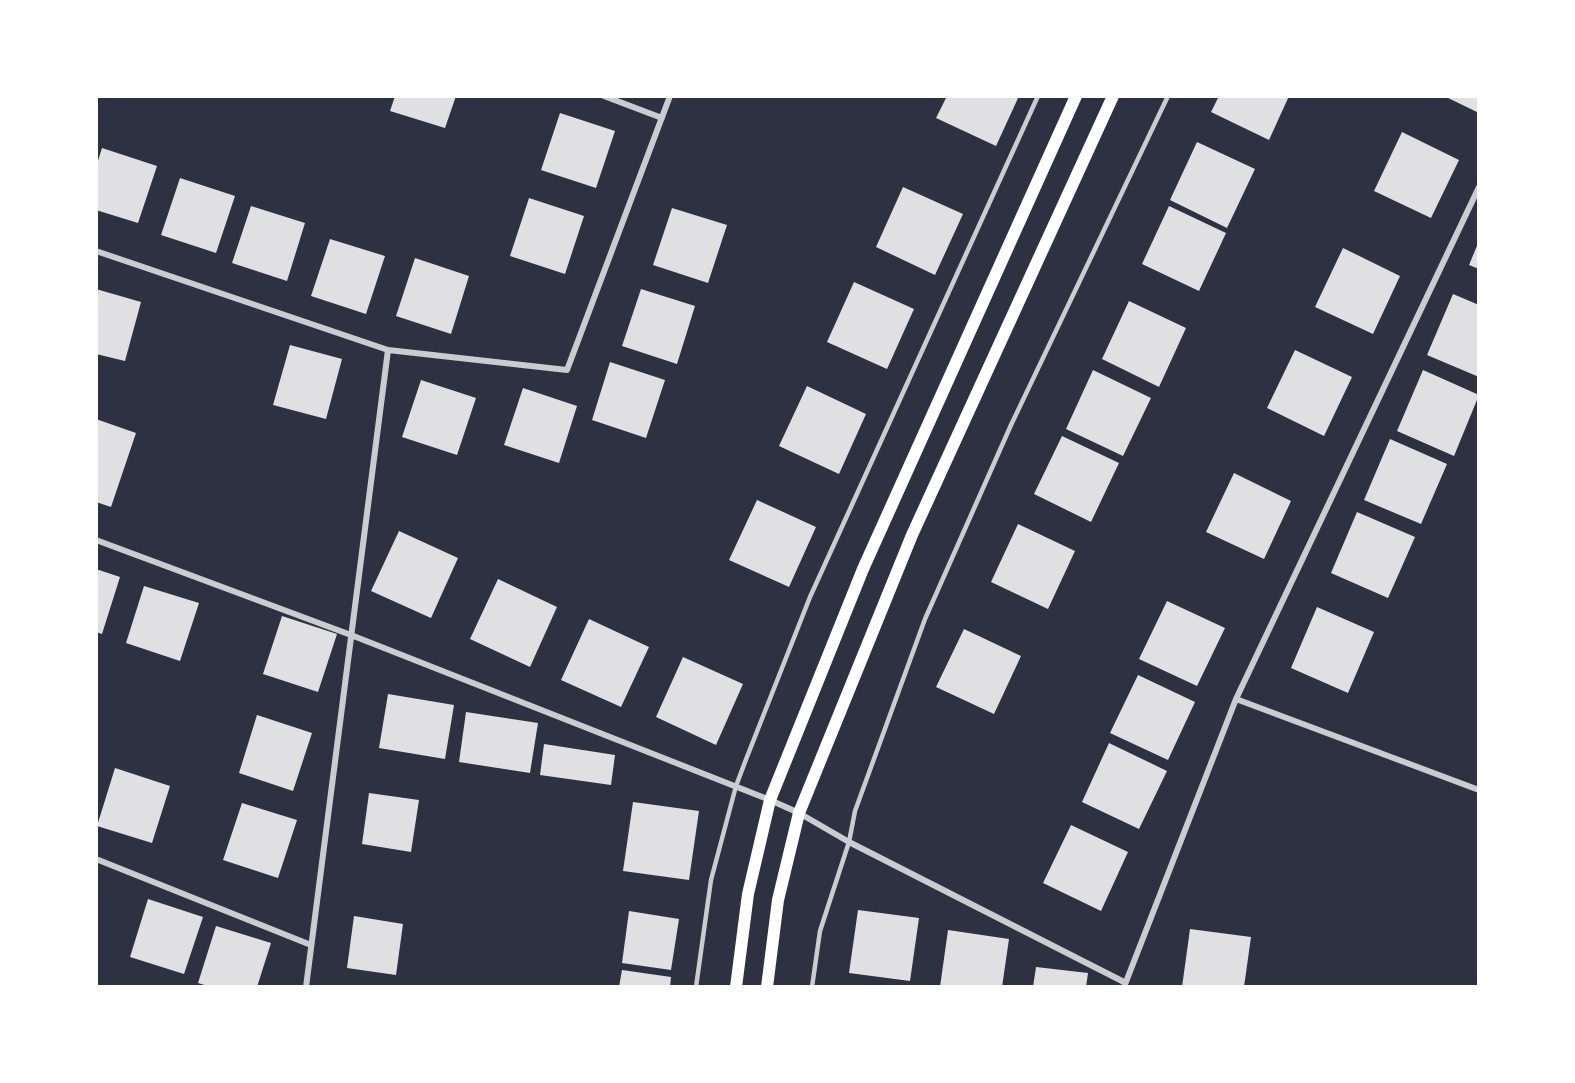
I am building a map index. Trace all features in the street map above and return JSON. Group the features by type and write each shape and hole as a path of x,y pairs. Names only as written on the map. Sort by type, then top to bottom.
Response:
{"main road":[{"path":"736,987 748,894 770,800 863,569 1076,96"},
{"path":"767,987 778,900 799,813 912,535 1113,96"}],"street":[{"path":"604,96 662,117"},
{"path":"96,251 388,350 567,370 670,96"},
{"path":"96,540 351,635 770,800 799,813 849,842 1124,984 1236,699 1479,188"},
{"path":"306,987 388,350"},
{"path":"1236,699 1479,790"},
{"path":"96,859 311,945"}],"lane":[{"path":"696,987 711,880 736,786 810,597 1038,96"},
{"path":"812,987 820,931 849,842 855,811 925,619 1011,425 1168,96"}],"building":[{"path":"395,96 456,96 445,128 390,111"},
{"path":"947,96 1019,96 996,146 936,118"},
{"path":"1219,96 1289,96 1269,140 1211,112"},
{"path":"1444,96 1479,96 1479,113"},
{"path":"560,113 615,131 596,188 541,170"},
{"path":"1402,132 1459,160 1431,218 1374,191"},
{"path":"1197,142 1255,169 1227,228 1170,200"},
{"path":"102,148 157,166 138,223 96,210 96,167"},
{"path":"180,178 235,196 216,253 161,235"},
{"path":"903,187 963,214 935,275 876,247"},
{"path":"529,198 584,216 565,274 510,256"},
{"path":"251,206 305,223 287,281 232,263"},
{"path":"1169,206 1226,233 1199,291 1142,264"},
{"path":"672,208 727,225 708,283 653,265"},
{"path":"330,239 385,256 366,314 311,296"},
{"path":"1479,241 1479,269 1469,265"},
{"path":"1343,248 1400,276 1373,334 1315,307"},
{"path":"415,258 469,276 451,334 396,316"},
{"path":"854,282 914,309 887,369 827,342"},
{"path":"96,289 141,302 125,361 96,354"},
{"path":"641,289 695,306 677,364 622,346"},
{"path":"1453,294 1479,305 1479,377 1427,355"},
{"path":"1129,301 1186,328 1159,387 1102,359"},
{"path":"290,345 342,359 326,419 273,405"},
{"path":"1295,350 1352,377 1324,436 1267,408"},
{"path":"610,362 665,380 646,438 592,420"},
{"path":"1093,370 1151,398 1123,456 1066,429"},
{"path":"1423,370 1479,395 1454,456 1397,431"},
{"path":"421,380 476,398 457,455 402,437"},
{"path":"807,386 866,414 839,474 779,446"},
{"path":"523,388 577,406 559,463 504,445"},
{"path":"96,419 136,433 111,507 96,502"},
{"path":"1062,436 1119,463 1091,522 1034,494"},
{"path":"1390,439 1447,464 1421,524 1364,500"},
{"path":"1234,473 1291,501 1264,559 1206,532"},
{"path":"757,500 816,527 789,587 729,560"},
{"path":"1357,512 1415,537 1388,598 1331,573"},
{"path":"1018,524 1075,551 1048,609 991,582"},
{"path":"399,531 458,558 431,618 371,591"},
{"path":"96,569 120,577 102,634 96,632"},
{"path":"498,579 557,607 530,667 470,639"},
{"path":"144,586 199,603 180,661 126,643"},
{"path":"1167,601 1225,628 1197,686 1139,659"},
{"path":"1317,607 1374,632 1348,693 1291,668"},
{"path":"282,616 337,634 318,692 263,674"},
{"path":"589,619 649,647 621,707 561,680"},
{"path":"964,629 1021,656 994,714 936,687"},
{"path":"683,657 743,684 716,745 656,717"},
{"path":"1138,675 1195,702 1168,760 1110,733"},
{"path":"388,694 454,705 445,759 379,748"},
{"path":"466,712 538,723 530,773 459,762"},
{"path":"257,715 312,733 293,791 239,773"},
{"path":"1109,743 1167,771 1139,829 1082,802"},
{"path":"544,744 615,755 611,785 540,775"},
{"path":"115,768 170,786 152,843 97,826"},
{"path":"369,793 419,800 411,852 362,844"},
{"path":"633,802 699,811 689,880 623,871"},
{"path":"242,803 297,820 278,878 223,860"},
{"path":"1071,825 1128,852 1101,911 1043,883"},
{"path":"148,899 203,917 184,974 130,957"},
{"path":"858,910 919,918 910,981 849,973"},
{"path":"629,911 679,919 671,970 622,963"},
{"path":"354,916 403,924 396,975 347,968"},
{"path":"216,926 271,943 257,987 211,987 198,983"},
{"path":"1190,929 1251,937 1244,987 1182,987"},
{"path":"948,930 1009,939 1002,987 940,987"},
{"path":"1036,967 1088,973 1086,987 1033,987"},
{"path":"622,970 671,977 670,987 619,987"}]}
